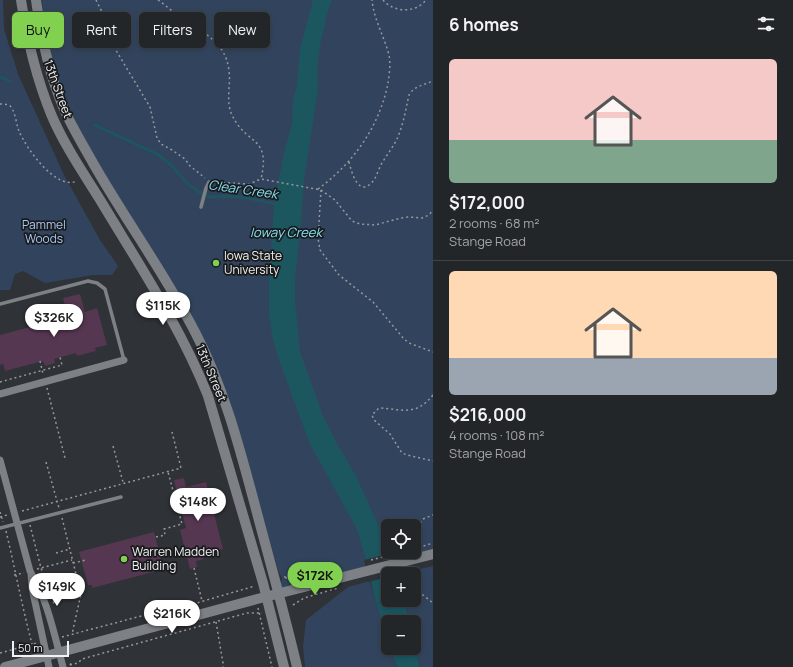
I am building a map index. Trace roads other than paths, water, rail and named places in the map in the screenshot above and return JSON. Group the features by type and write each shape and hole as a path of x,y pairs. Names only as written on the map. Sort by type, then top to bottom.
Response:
{"main road":[{"name":"13th Street","path":"21,0 24,22 33,61 52,115 67,145 170,315 197,369 208,396 266,597 284,667"},
{"name":"13th Street","path":"36,0 42,40 48,64 64,109 99,173 181,306 196,334 221,390 240,450 297,667"},
{"path":"5,667 279,594 344,572 426,552"}],"street":[{"path":"0,394 124,360"},
{"path":"0,460 30,571 32,588 49,667"},
{"path":"30,571 39,586 48,607 59,653 67,666"}],"lane":[{"path":"201,207 209,182"},
{"path":"0,304 88,281 97,283 105,289 124,360"},
{"path":"0,528 121,496"}],"water":[{"name":"Ioway Creek","path":"313,0 332,0 328,10 320,45 317,68 318,89 304,180 295,277 295,301 300,352 323,416 356,476 381,532 381,559 391,559 394,567 381,567 381,607 406,607 408,615 381,615 381,619 366,559 356,527 310,444 279,360 272,336 269,311 269,279 274,204 285,149 292,124 293,102 297,85 300,49"},
{"path":"393,655 417,655 420,667 397,667"}],"waterway":[{"name":"Clear Creek","path":"0,77 10,81"},
{"name":"Clear Creek","path":"95,125 159,155 173,167 188,184 199,192 211,197 224,196 247,198 276,204"}],"place":[{"name":"Iowa State University","path":"216,263"},
{"name":"Warren Madden Building","path":"124,559"}],"park label":[{"name":"Pammel Woods","path":"44,232"}]}
